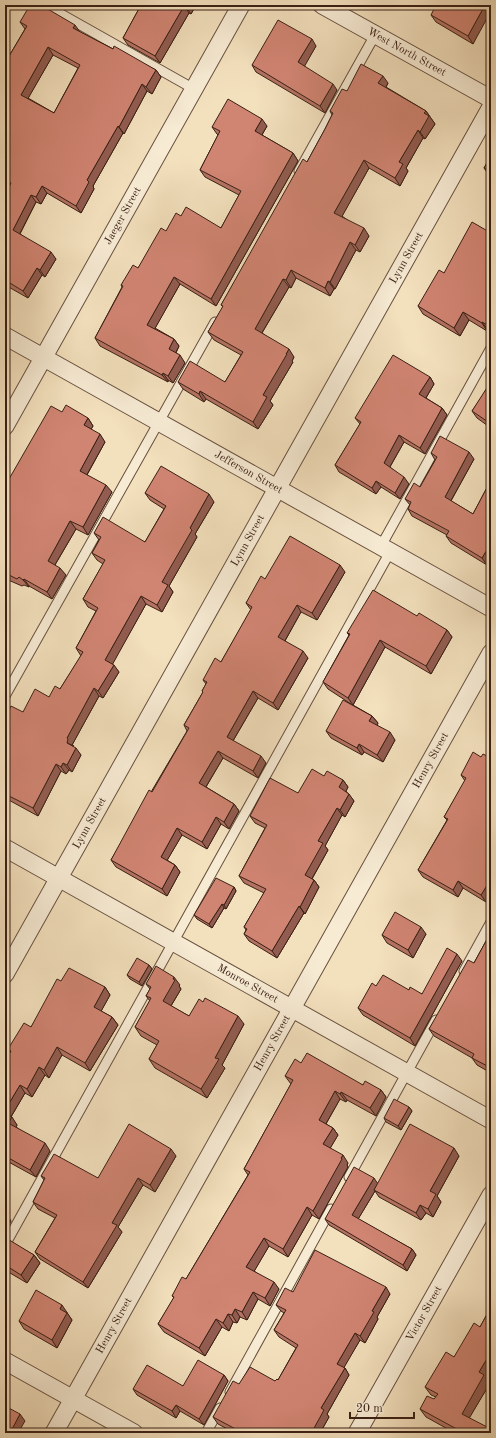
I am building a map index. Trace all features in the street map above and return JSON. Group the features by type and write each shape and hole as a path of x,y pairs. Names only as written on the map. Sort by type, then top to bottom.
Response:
{"street":[{"name":"Jaeger Street","path":"5,426 241,5"},
{"name":"West North Street","path":"322,5 491,99"},
{"name":"Lynn Street","path":"5,974 491,107"},
{"name":"Jefferson Street","path":"5,336 491,608"},
{"name":"Henry Street","path":"54,1433 491,653"},
{"name":"Monroe Street","path":"5,848 491,1120"},
{"name":"Victor Street","path":"357,1433 491,1194"},
{"path":"5,1361 134,1433"}],"lane":[{"path":"45,5 194,89"},
{"path":"294,180 376,35"},
{"path":"5,696 220,311"},
{"path":"5,1245 173,942 386,549 491,348"},
{"path":"460,977 491,922"},
{"path":"345,1184 442,1011"},
{"path":"206,1433 334,1204"}],"building":[{"path":"30,5 41,5 75,25 73,28 113,49 114,46 156,70 146,87 142,84 119,127 118,126 87,180 89,182 76,206 42,186 36,197 31,195 13,230 51,252 40,270 37,268 23,291 5,280 5,195 11,183 5,180 5,63 27,26 20,22","holes":["48,47 80,65 54,113 21,95"]},
{"path":"141,5 187,5 186,7 184,6 155,56 123,38"},
{"path":"436,5 485,5 468,36 431,15"},
{"path":"278,20 312,39 298,62 333,84 320,106 252,65"},
{"path":"361,64 383,76 378,83 426,111 424,113 429,116 420,132 418,130 399,162 403,164 395,178 364,160 334,213 364,228 355,245 350,242 330,282 328,281 325,288 291,270 286,280 283,279 255,329 289,349 263,395 267,397 253,422 200,391 199,394 178,382 190,361 225,382 243,352 208,332 223,306 221,305 303,159 307,162 333,113 330,111 342,89 347,91"},
{"path":"228,99 262,119 255,131 293,153 211,299 174,277 147,325 174,339 169,349 180,355 168,376 163,373 162,375 95,338 123,286 121,285 133,265 138,268 161,228 166,231 176,213 181,216 186,207 221,228 241,191 200,170 220,131 212,127"},
{"path":"491,156 491,172 484,168"},
{"path":"472,222 491,233 491,327 463,312 454,328 418,306 439,270 444,273"},
{"path":"393,355 430,377 419,394 442,408 420,448 399,435 384,463 404,477 395,493 376,481 372,488 335,465 361,422 355,418"},
{"path":"490,383 491,384 491,424 472,411"},
{"path":"66,405 88,418 84,425 100,434 80,471 106,485 83,527 70,521 48,561 60,568 47,592 24,579 23,580 19,577 17,579 5,573 5,486 51,406 62,412"},
{"path":"440,436 469,452 445,497 473,514 491,480 491,543 482,558 446,536 449,531 408,509 411,502 405,499 414,483 420,487 437,457 431,453"},
{"path":"161,466 209,494 190,528 192,530 162,582 168,585 157,605 141,596 105,660 114,665 98,691 94,688 67,738 67,743 76,748 67,765 63,763 61,767 56,764 33,808 5,794 5,718 11,706 23,712 35,689 49,697 55,686 60,689 83,652 76,648 98,608 83,599 105,560 92,553 101,537 94,533 103,517 145,542 166,506 145,493"},
{"path":"290,536 340,565 312,613 297,605 278,637 303,651 273,703 253,691 227,737 261,756 253,771 218,751 199,783 234,804 224,822 216,817 202,842 177,828 161,857 175,865 162,889 111,860 149,790 152,792 189,728 184,725 203,692 202,691 207,682 203,680 215,658 221,662 252,607 246,603 261,576 265,579"},
{"path":"373,590 417,616 419,613 447,630 426,666 380,640 348,698 323,682 350,634 347,633"},
{"path":"343,700 372,716 369,721 390,732 377,755 359,744 357,748 326,731"},
{"path":"473,752 481,757 483,754 491,758 491,879 481,895 458,881 453,890 418,870 448,819 444,817 466,778 461,775"},
{"path":"312,769 324,776 327,771 343,780 339,787 349,794 340,810 337,808 318,841 323,843 305,875 314,880 300,907 299,906 272,951 244,934 247,929 244,927 266,889 239,876 267,825 250,816 270,778 298,793"},
{"path":"216,878 234,887 224,905 222,904 209,924 194,915"},
{"path":"395,912 421,927 408,950 382,935"},
{"path":"491,932 491,970 488,975 491,976 491,1068 472,1058 474,1054 429,1029 468,960 474,963"},
{"path":"447,948 457,954 410,1038 358,1008 372,983 376,986 383,975 409,990 410,987 422,994"},
{"path":"137,958 149,965 139,982 127,975"},
{"path":"156,966 174,977 173,979 175,980 163,1001 189,1016 199,999 203,1002 205,998 238,1016 215,1058 219,1059 201,1089 149,1059 159,1041 135,1027 151,998 146,996 151,987 146,984"},
{"path":"69,968 105,987 94,1007 112,1017 85,1063 57,1047 44,1070 39,1067 27,1089 20,1085 5,1110 5,1061 11,1051 8,1049 24,1023 31,1027 57,979 61,981"},
{"path":"307,1053 363,1085 365,1081 381,1090 370,1108 341,1092 340,1094 335,1091 319,1120 333,1128 323,1144 343,1155 341,1158 342,1159 313,1211 307,1207 283,1249 264,1238 246,1267 274,1282 265,1298 253,1292 242,1312 235,1309 232,1315 228,1314 223,1323 216,1319 199,1348 158,1324 174,1297 172,1296 182,1277 186,1279 250,1172 244,1169 293,1080 285,1076 295,1059 301,1063"},
{"path":"394,1099 409,1107 398,1126 384,1118"},
{"path":"5,1114 12,1117 8,1123 45,1143 30,1170 5,1156"},
{"path":"129,1124 171,1149 150,1185 138,1178 112,1223 117,1225 83,1282 35,1252 57,1215 33,1202 45,1178 41,1176 54,1154 98,1178"},
{"path":"410,1124 454,1148 430,1191 436,1194 428,1209 420,1205 416,1213 374,1190"},
{"path":"354,1167 374,1178 352,1215 412,1249 403,1265 325,1219"},
{"path":"6,1238 34,1255 21,1275 5,1265"},
{"path":"315,1250 386,1287 360,1336 355,1333 337,1364 345,1368 321,1408 324,1410 313,1430 310,1428 307,1433 243,1433 213,1417 233,1381 239,1384 250,1367 275,1381 277,1379 278,1380 298,1345 274,1330 286,1310 276,1305 285,1288 293,1292"},
{"path":"36,1290 62,1305 60,1309 67,1313 52,1340 19,1321"},
{"path":"491,1307 491,1352 479,1372 484,1375 462,1414 491,1429 491,1431 490,1433 464,1433 420,1409 427,1396 434,1399 438,1394 425,1387 446,1352 454,1357 474,1323 480,1327"},
{"path":"198,1360 224,1375 199,1419 176,1405 172,1411 133,1389 147,1365 183,1386"},
{"path":"5,1406 20,1414 10,1433 5,1433"}]}
